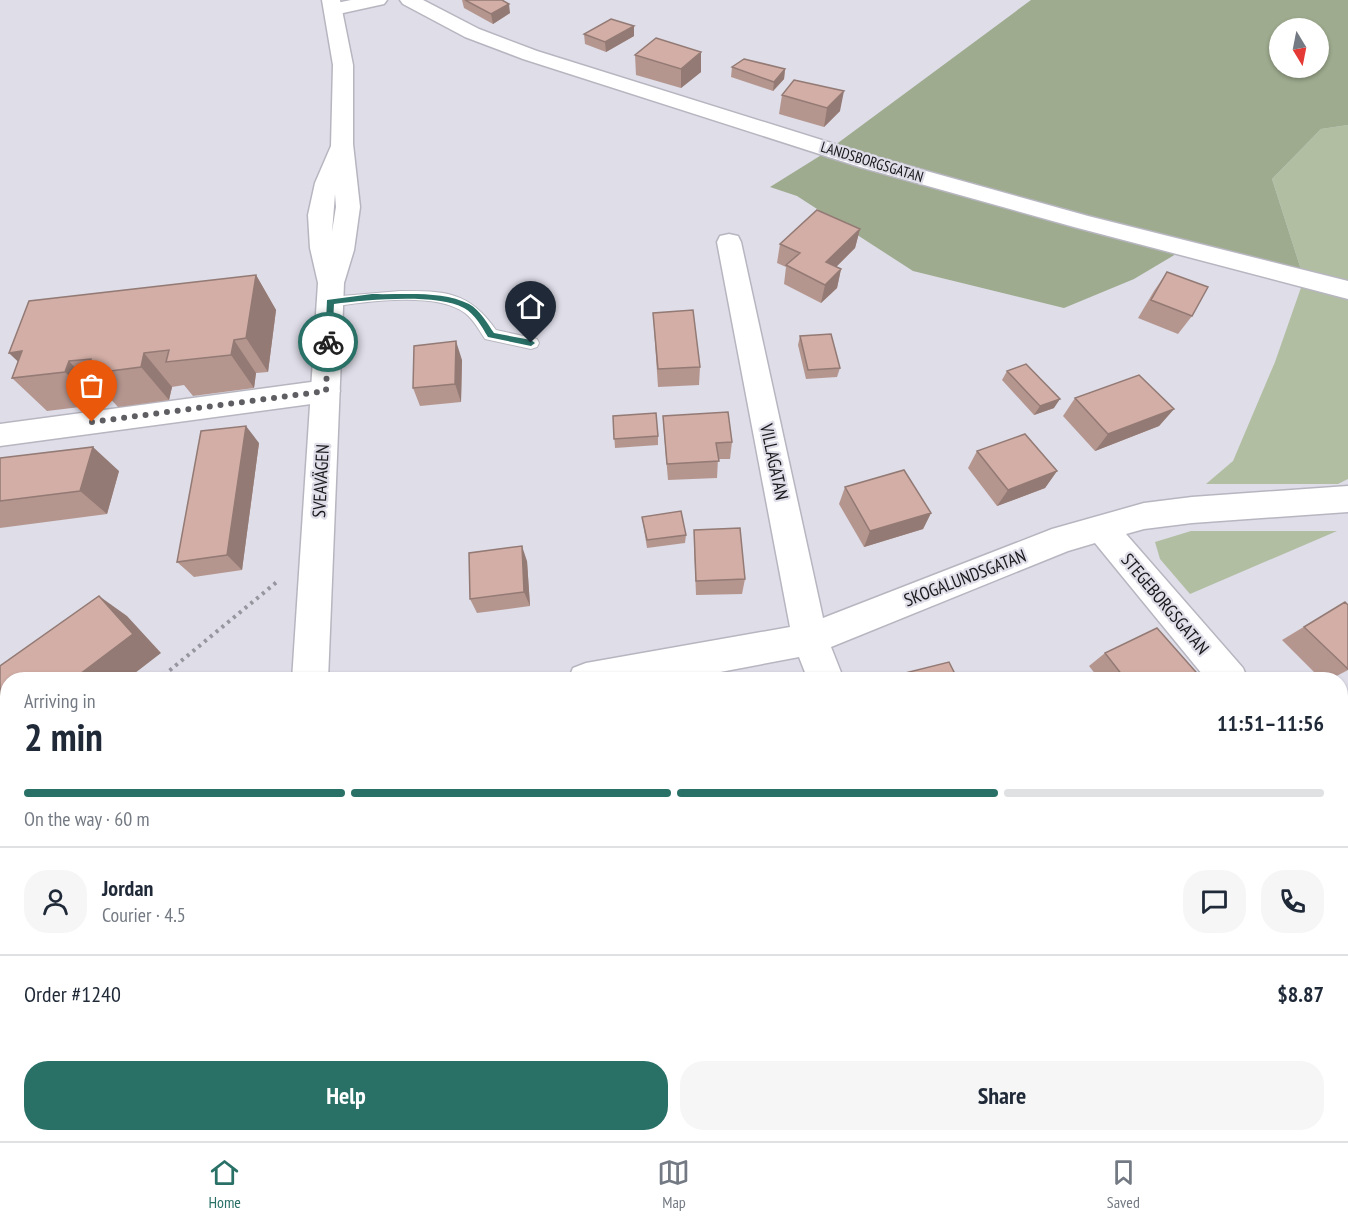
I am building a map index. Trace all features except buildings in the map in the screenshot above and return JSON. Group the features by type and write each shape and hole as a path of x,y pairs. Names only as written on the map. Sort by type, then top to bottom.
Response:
{"street":[{"path":"333,5 378,0"},
{"name":"LANDSBORGSGATAN","path":"409,0 423,5 472,33 530,55 868,162 1083,222 1348,291"},
{"name":"SVEAVÄGEN","path":"310,672 330,292 347,229 347,180 342,144 343,65 333,5"},
{"name":"VILLAGATAN","path":"729,242 810,639 823,672"},
{"path":"0,435 326,391"},
{"name":"SKOGALUNDSGATAN","path":"630,672 810,639 1063,539 1144,516 1192,510 1348,500"},
{"name":"STEGEBORGSGATAN","path":"1101,528 1223,672"}],"lane":[{"path":"330,292 439,298 467,306 479,317 491,335 531,343"}],"path":[{"path":"168,672 285,574"}],"green space":[{"path":"1031,0 1348,0 1348,125 1321,129 1272,179 1304,279 1176,254 1134,279 1064,308 913,271 797,196 770,187 823,154"},
{"path":"1348,125 1348,479 1338,484 1206,484 1233,461 1275,362 1304,279 1272,179 1321,129"},
{"path":"1191,531 1337,531 1190,594 1160,559 1155,542"}],"way so far":[{"path":"92,422 326,391 328,342"}],"route":[{"path":"328,342 330,302 372,296 439,298 467,306 479,317 491,335 531,343"}]}
